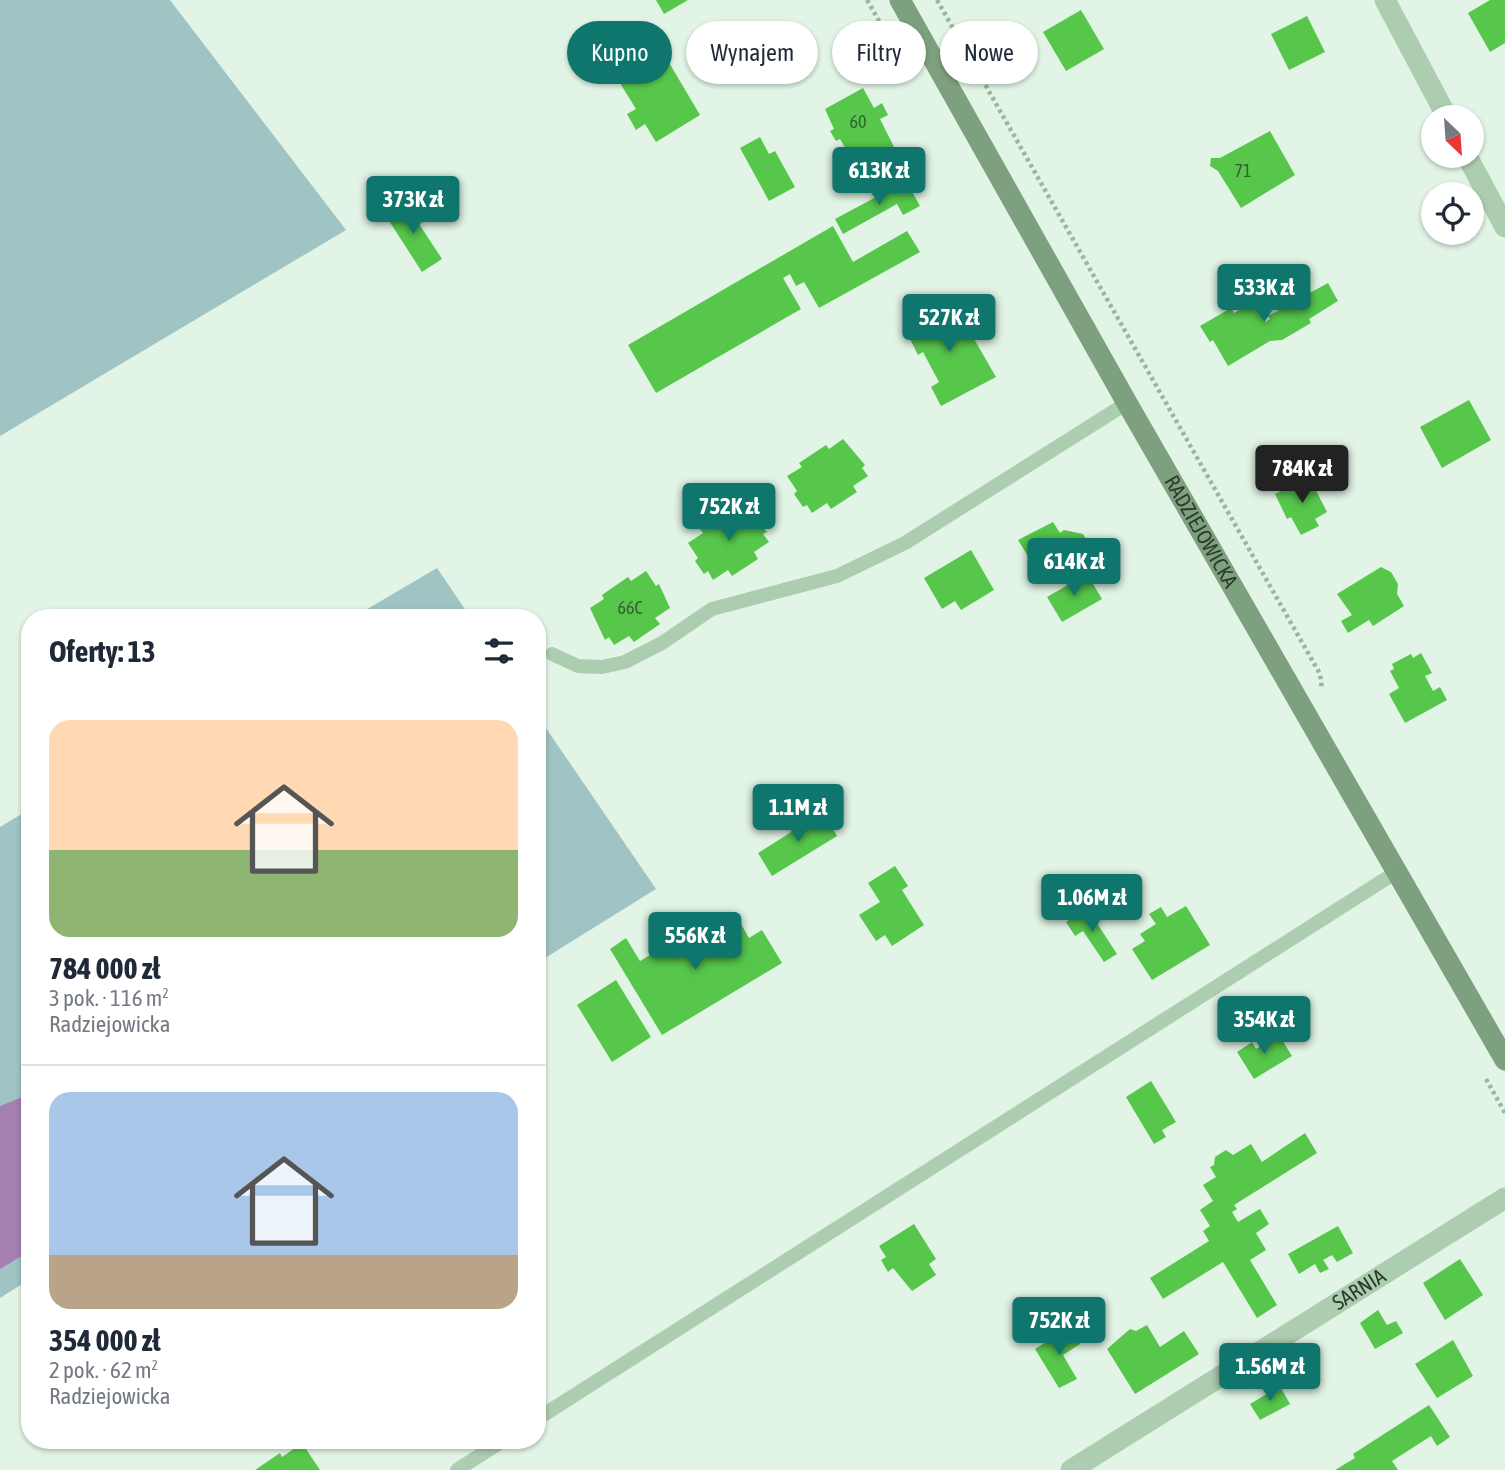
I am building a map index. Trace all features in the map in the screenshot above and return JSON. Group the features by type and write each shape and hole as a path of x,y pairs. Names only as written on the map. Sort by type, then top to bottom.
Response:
{"main road":[{"name":"RADZIEJOWICKA","path":"900,0 1127,403 1505,1060"}],"street":[{"path":"1385,0 1441,105"},
{"path":"1473,168 1505,227"},
{"name":"SARNIA","path":"1071,1470 1505,1198"}],"lane":[{"path":"552,654 578,666 602,667 625,662 662,643 712,608 837,576 905,543 1127,403"},
{"path":"546,1413 1398,872"},
{"path":"457,1470 490,1449"}],"path":[{"path":"937,0 1320,674 1323,695"}],"shaded area":[{"path":"0,0 170,0 346,230 0,436"},
{"path":"437,568 465,609 367,609"},
{"path":"546,728 656,889 546,957"},
{"path":"21,814 21,1285 0,1298 0,827"},
{"path":"21,1098 21,1256 0,1269 0,1106"}],"building":[{"path":"656,0 688,0 664,14"},
{"path":"1490,0 1505,0 1505,43 1490,52 1468,13"},
{"path":"1081,10 1104,49 1066,71 1043,32"},
{"path":"1307,16 1325,52 1289,70 1271,34"},
{"path":"672,68 700,115 656,142 645,124 636,130 627,114 636,109 621,84 672,84"},
{"path":"863,88 874,108 882,103 888,115 880,119 900,159 857,183 845,162 852,159 840,139 836,141 830,131 834,129 825,109"},
{"path":"1270,131 1295,175 1241,208 1218,171 1210,166 1211,158 1220,158"},
{"path":"760,137 769,154 775,151 795,187 769,201 740,148"},
{"path":"906,181 920,206 903,215 897,204 843,234 835,219"},
{"path":"404,201 442,259 422,272 384,213"},
{"path":"833,226 853,262 907,231 920,252 819,308 804,282 796,286 790,274 783,278 801,309 656,393 628,345"},
{"path":"1328,283 1338,301 1309,319 1311,323 1282,340 1270,341 1228,366 1213,340 1210,342 1200,326 1231,308 1234,313 1253,302 1265,322 1270,319 1268,316"},
{"path":"943,304 957,330 966,325 996,377 941,406 931,387 939,382 923,352 918,355 903,325"},
{"path":"1469,400 1491,440 1442,468 1420,427"},
{"path":"843,439 865,465 862,468 868,476 853,486 857,492 831,509 827,503 812,513 807,505 803,507 794,494 797,491 787,476 802,467 799,463 826,445 829,449"},
{"path":"1309,477 1327,512 1315,519 1319,526 1301,535 1291,517 1287,519 1275,494"},
{"path":"744,505 767,532 763,534 769,542 754,552 758,559 732,576 728,570 713,580 708,571 704,574 695,561 698,558 688,543 703,533 700,529 727,511 730,515"},
{"path":"1053,522 1060,533 1064,530 1083,534 1090,546 1085,565 1045,584 1018,540"},
{"path":"971,550 994,590 961,610 955,601 942,609 924,578"},
{"path":"1381,567 1391,572 1398,584 1397,594 1404,606 1373,626 1369,620 1348,633 1341,621 1352,615 1337,594"},
{"path":"646,571 656,586 659,584 670,608 655,618 660,624 634,642 629,636 614,645 609,637 605,640 590,608 604,599 602,595 628,577 631,581"},
{"path":"1087,574 1102,599 1062,622 1047,597"},
{"path":"1421,653 1432,673 1425,676 1433,691 1440,687 1447,700 1405,723 1389,694 1399,688 1390,671 1394,669 1392,664 1411,654 1413,658"},
{"path":"823,812 837,836 772,876 758,853"},
{"path":"895,866 908,886 902,890 924,925 892,946 885,935 876,941 859,915 880,902 868,883"},
{"path":"1186,906 1210,945 1152,980 1132,949 1145,941 1140,934 1156,924 1149,914 1161,907 1167,917"},
{"path":"1087,908 1117,954 1104,962 1083,931 1075,936 1066,922"},
{"path":"741,924 749,938 762,930 782,963 662,1035 610,949 626,938 640,961 699,925 710,942"},
{"path":"616,980 651,1037 612,1062 577,1005"},
{"path":"1279,1035 1292,1056 1254,1079 1237,1052 1252,1042 1256,1049"},
{"path":"1151,1081 1176,1122 1162,1130 1166,1137 1154,1144 1126,1097"},
{"path":"1305,1133 1317,1153 1234,1205 1237,1209 1232,1212 1238,1222 1260,1209 1269,1224 1256,1233 1266,1250 1250,1260 1277,1305 1257,1318 1223,1262 1163,1299 1150,1278 1209,1241 1203,1231 1210,1226 1200,1210 1213,1201 1203,1185 1216,1177 1210,1167 1214,1165 1215,1157 1226,1150 1233,1155 1251,1144 1262,1162"},
{"path":"914,1224 936,1259 929,1264 936,1275 912,1291 893,1268 888,1272 881,1260 886,1257 879,1246"},
{"path":"1338,1226 1353,1253 1337,1262 1332,1255 1323,1260 1329,1269 1320,1273 1315,1264 1299,1274 1288,1254"},
{"path":"1460,1259 1483,1295 1445,1320 1423,1283"},
{"path":"1378,1310 1387,1325 1396,1321 1403,1333 1375,1349 1360,1323"},
{"path":"1147,1325 1160,1347 1184,1331 1199,1354 1135,1394 1107,1349 1130,1329 1136,1331"},
{"path":"1070,1327 1080,1344 1063,1355 1077,1379 1059,1388 1035,1349"},
{"path":"1453,1340 1473,1376 1437,1398 1415,1364"},
{"path":"1280,1386 1290,1404 1260,1420 1250,1404"},
{"path":"1429,1405 1450,1437 1437,1446 1431,1436 1392,1461 1398,1470 1335,1470 1355,1458 1353,1454"},
{"path":"293,1449 306,1449 320,1470 255,1470 280,1453 282,1457"}]}
